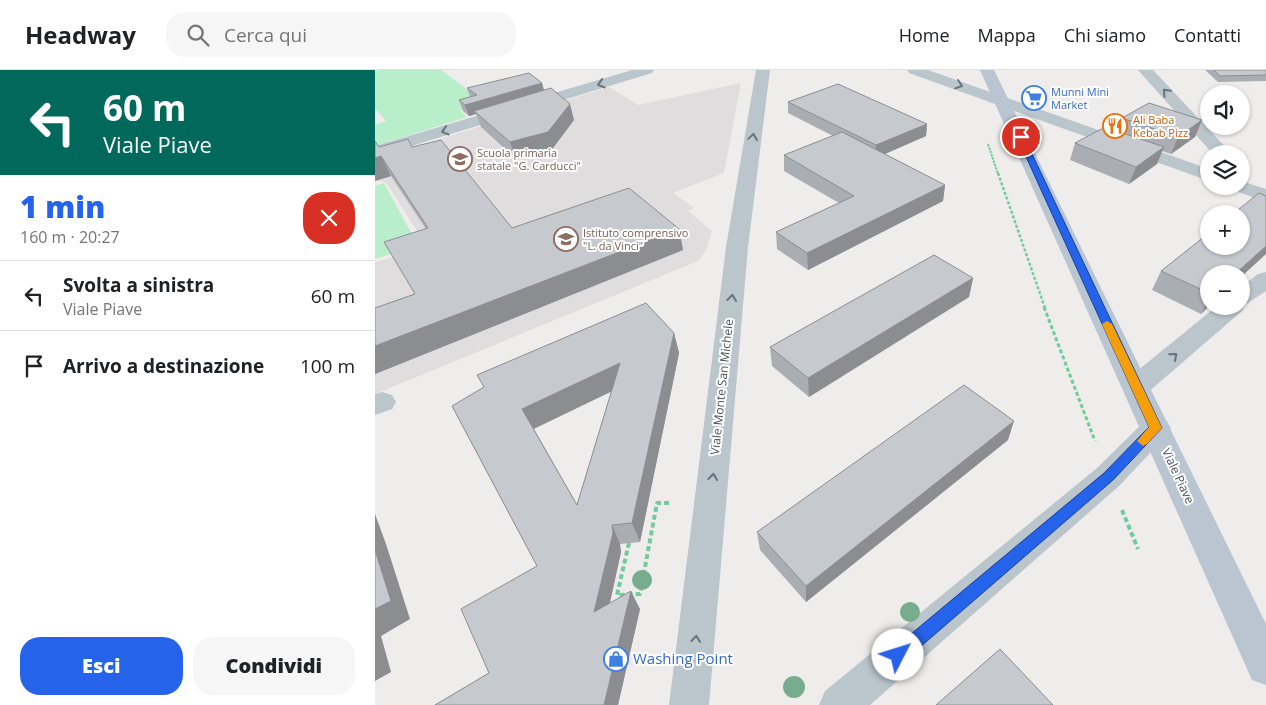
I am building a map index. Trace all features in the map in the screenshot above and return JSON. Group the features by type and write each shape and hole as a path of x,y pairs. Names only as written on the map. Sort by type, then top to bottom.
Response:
{"main road":[{"name":"Viale Piave","path":"987,70 1004,102 1266,666"}],"street":[{"path":"375,152 647,70"},
{"name":"Viale Monte San Michele","path":"689,705 737,247 763,70"},
{"path":"914,70 1200,172"},
{"path":"1145,70 1215,145"},
{"path":"1250,182 1263,195"},
{"path":"1250,190 1263,195"},
{"path":"1250,292 1266,279"},
{"path":"1136,387 1222,315"},
{"path":"839,705 1109,477 1156,428"}],"path":[{"path":"969,89 1036,285 1138,549"},
{"path":"629,543 617,595 640,594 657,503 670,503"}],"shaded area":[{"name":"Istituto comprensivo \"L. da Vinci\"","path":"741,83 724,173 673,193 694,208 688,211 712,231 706,250 698,261 375,394 375,262 428,248 387,184 379,180 375,159 609,87 638,105"}],"green space":[{"path":"441,70 476,96 476,106 460,110 467,117 375,146 375,125 386,121 375,108 375,71"},
{"path":"384,183 418,245 375,259 375,186"}],"building":[{"path":"1214,70 1266,70 1266,75 1220,76"},
{"path":"529,73 542,83 465,105 459,100 477,95 467,88"},
{"path":"838,84 927,124 876,145 788,102"},
{"path":"551,88 570,104 548,132 510,142 474,111"},
{"path":"1149,103 1200,119 1200,121 1178,137 1122,118"},
{"path":"1105,127 1164,147 1136,167 1075,143"},
{"path":"842,132 945,185 807,253 776,232 854,196 784,155"},
{"path":"408,139 412,147 441,140 512,228 629,188 679,229 375,346 375,308 415,294 384,242 428,228 381,156 375,158 375,141 379,147"},
{"path":"1259,193 1266,196 1266,246 1245,265 1200,265 1200,289 1161,271 1200,240 1200,255 1250,255 1250,205 1244,205"},
{"path":"934,255 973,278 808,378 770,347"},
{"path":"646,303 674,333 632,523 612,525 613,533 594,612 631,591 604,705 435,705 489,673 461,609 537,566 452,406 484,387 477,375","holes":["620,363 577,505 522,409"]},
{"path":"964,385 1014,421 806,586 757,532"},
{"path":"375,550 391,601 375,609"},
{"path":"1000,649 1053,705 936,705"}],"slow traffic":[{"path":"1107,324 1156,428 1143,441"}],"place":[{"name":"Munni Mini Market","path":"1034,98"},
{"name":"Ali Baba Kebab Pizz","path":"1115,126"},
{"name":"Scuola primaria statale \"G. Carducci\"","path":"460,159"},
{"name":"Istituto comprensivo \"L. da Vinci\"","path":"566,239"},
{"name":"Washing Point","path":"616,659"}],"route":[{"path":"898,655 1109,477 1156,428 1021,137"}]}
